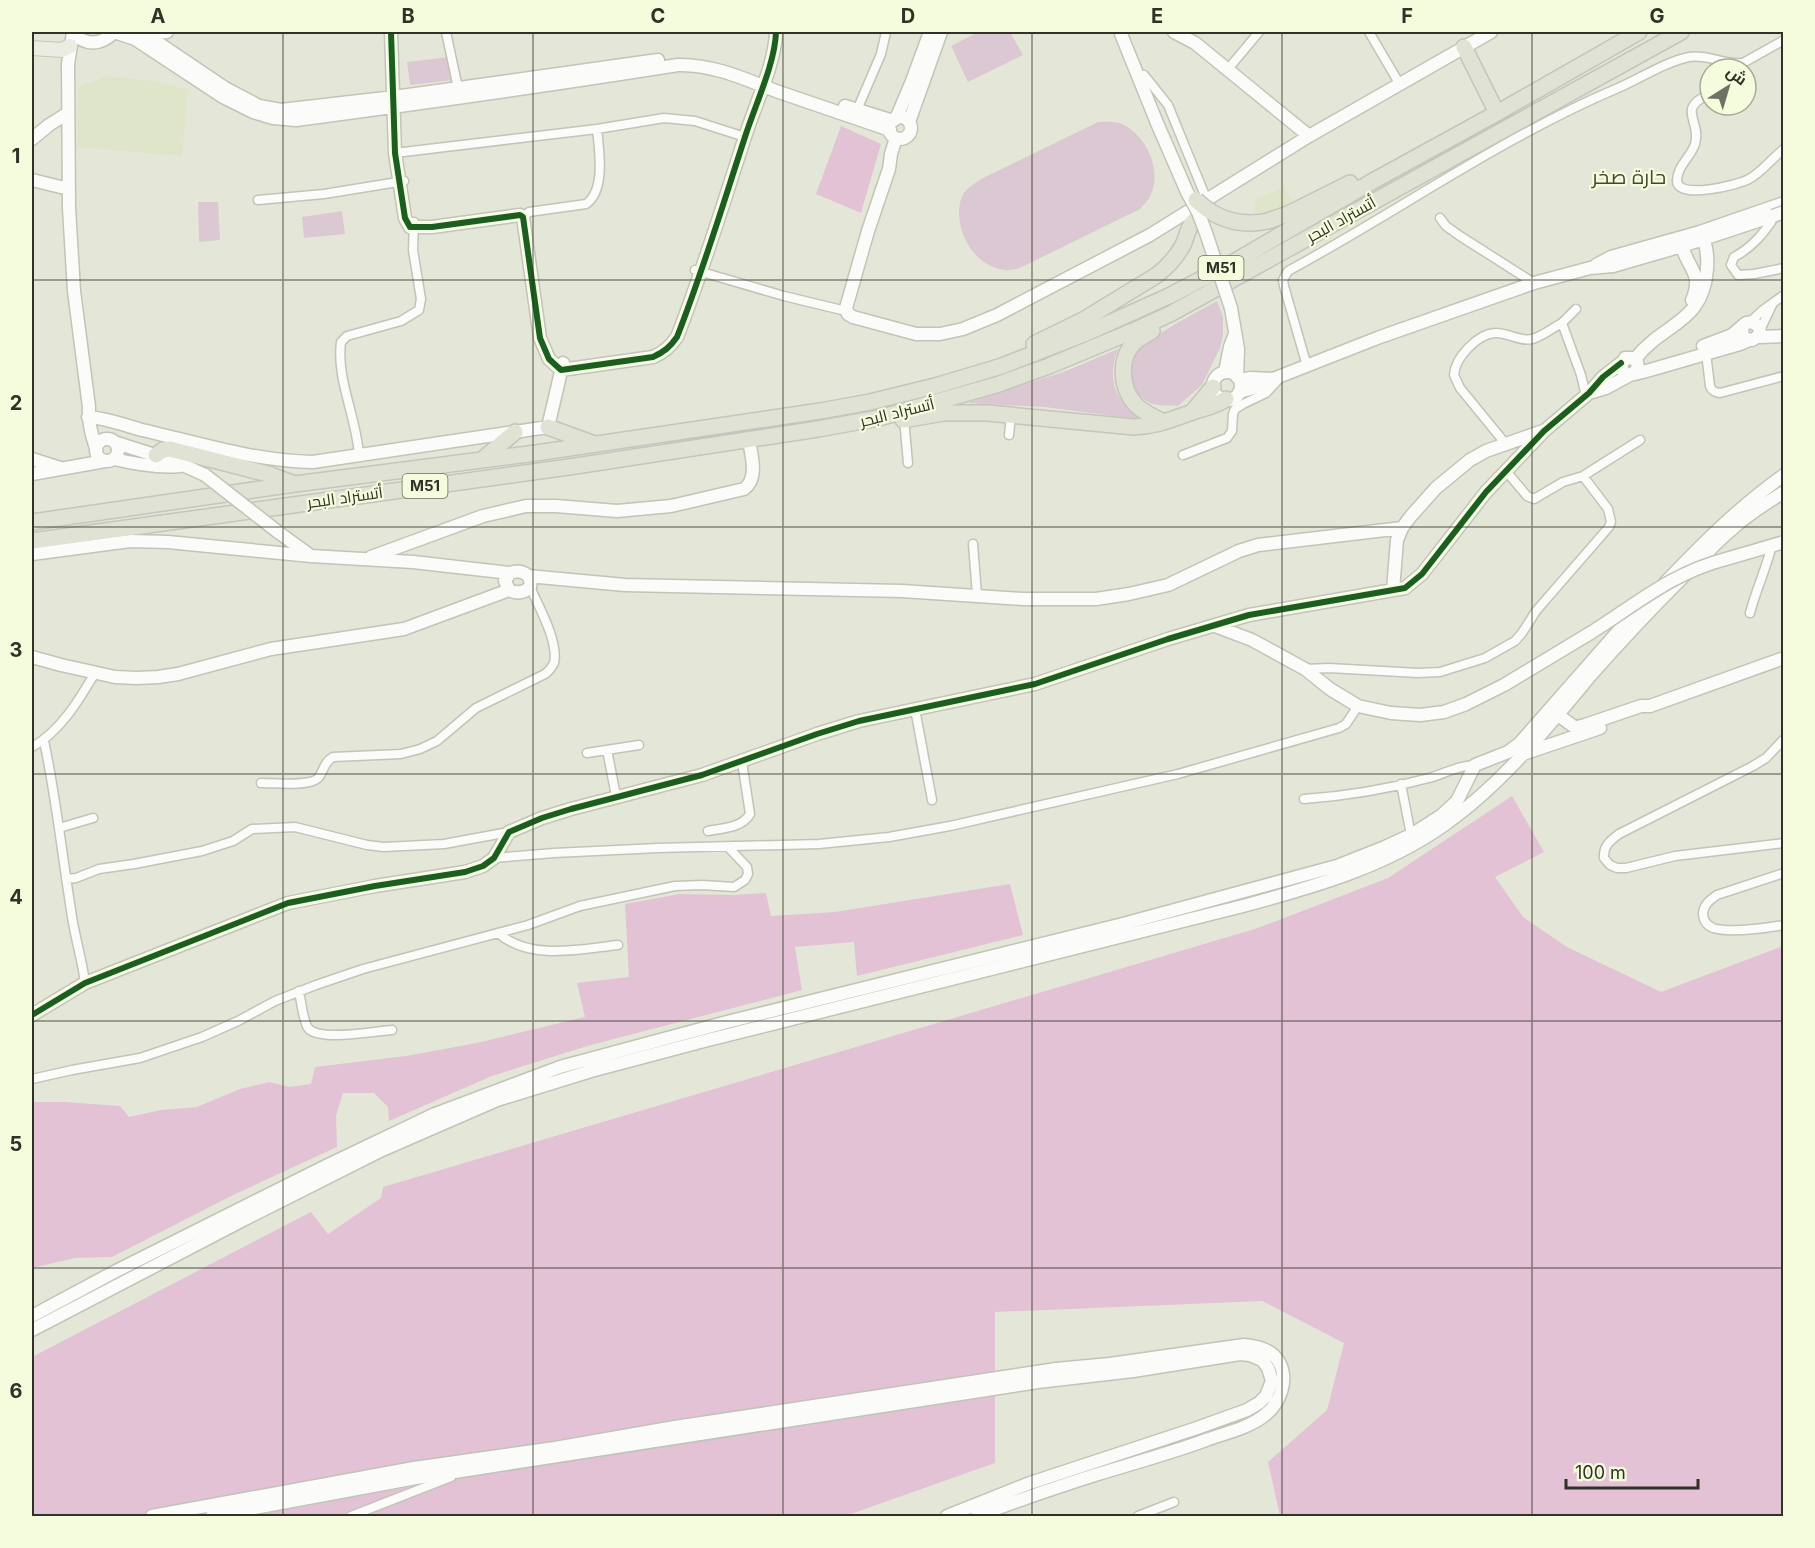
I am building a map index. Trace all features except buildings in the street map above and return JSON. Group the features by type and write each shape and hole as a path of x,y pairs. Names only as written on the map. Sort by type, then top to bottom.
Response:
{"highway":[{"name":"أتستراد البحر","path":"32,522 820,411 870,402 935,386 1002,366 1089,332 1169,296 1232,263 1639,32"},
{"name":"أتستراد البحر","path":"34,541 749,440 879,418 996,385 1133,331 1194,301 1681,32"},
{"path":"1464,47 1497,113"},
{"path":"1596,78 1602,93"},
{"path":"1508,127 1523,134"},
{"path":"1002,366 1018,352 1085,319 1167,267 1183,245 1200,207 1229,221 1249,224 1268,222 1383,166 1430,149"},
{"path":"1164,422 1147,413 1131,399 1124,381 1124,362 1134,342 1191,310 1194,307 1194,301"},
{"path":"879,418 892,421 944,413 1011,415 1134,427 1158,425 1213,407 1233,384"},
{"path":"1192,412 1213,387"},
{"path":"548,427 595,444"},
{"path":"482,460 515,432"},
{"path":"156,455 163,450 170,449 268,474 295,484"}],"main road":[{"path":"72,37 93,43 101,42 114,32 137,34 167,32"},
{"path":"92,414 121,424 259,458 293,462 314,462 359,456 548,427 562,366 546,337 530,214 507,212 464,220 414,224 402,182 398,153 391,32"},
{"path":"562,366 664,348 698,271 760,81 771,32"},
{"path":"760,81 771,63 776,32"},
{"path":"930,32 896,129 897,155 889,169 868,231 846,311 852,316 916,334 940,334 963,329 1026,300 1150,235 1200,207 1309,136 1491,32"},
{"path":"395,104 458,88 675,58 704,61 910,132 909,122 941,32"},
{"path":"1123,32 1144,75 1160,121"},
{"path":"1123,32 1160,121 1200,207 1231,308 1238,350 1233,384 1217,396 1213,387 1217,375 1233,384 1265,385 1278,377 1380,337 1534,283 1590,268 1613,266 1662,251 1683,241"},
{"path":"1174,32 1195,43 1309,136"},
{"path":"137,34 259,106 281,111 395,104 612,77 678,65 702,67 760,81 857,110 896,129"},
{"path":"32,48 62,50 72,37"},
{"path":"72,37 68,64 69,189 74,291 92,414 91,434 103,455 133,464 184,466"},
{"path":"32,139 68,113"},
{"path":"896,129 903,118 909,122"},
{"path":"32,180 69,189"},
{"path":"1702,235 1720,233 1775,212 1784,203"},
{"path":"1590,268 1611,257 1683,241 1775,212"},
{"path":"1708,254 1720,233"},
{"path":"1631,365 1648,345 1688,315 1695,307 1705,288 1708,254 1702,235"},
{"path":"1631,365 1642,342 1681,313 1691,301 1697,286 1683,241"},
{"path":"1662,251 1690,262"},
{"path":"1631,365 1652,362 1732,335 1752,331 1784,336"},
{"path":"32,1015 85,983 288,903 465,872 483,866 494,858 509,832 542,818 616,796 702,776 828,730 860,721 1035,684 1168,639 1249,615 1406,588 1422,574 1465,517 1506,471 1603,377 1631,365 1706,353 1740,344 1752,331"},
{"path":"32,474 85,465 103,455 118,452 92,414"},
{"path":"110,440 121,424"},
{"path":"1394,590 1397,540 1411,516 1449,476 1470,460 1510,441 1545,431"},
{"path":"103,455 98,443 110,440 206,475 311,556"},
{"path":"368,559 483,516 526,506 617,512 670,506 744,489 749,485 752,477 749,440"},
{"path":"1510,441 1521,445 1523,454"},
{"path":"32,459 61,468"},
{"path":"32,1316 116,1271 435,1114 560,1067 727,1022 1119,925 1290,880 1337,866 1411,835 1451,808 1460,795 1474,765 1508,752 1520,743 1629,619 1707,539 1756,495 1784,476"},
{"path":"32,1330 371,1155 497,1100 670,1050 1286,894 1378,862 1411,847 1446,824 1482,794 1523,754 1622,640 1732,528 1784,492"},
{"path":"32,554 130,541 168,542 510,573 520,572 529,581 891,591 1064,600 1096,599 1168,585 1239,551 1258,545 1402,528"},
{"path":"1215,626 1252,640 1305,669 1330,690 1358,706 1391,713 1420,715 1444,712 1504,686 1665,584 1704,565 1778,544"},
{"path":"509,590 505,581 510,573"},
{"path":"32,657 116,677 137,678 178,674 271,649 404,628 509,590 520,592 529,581"},
{"path":"1558,715 1573,726 1585,725 1641,706 1650,706 1784,658"},
{"path":"1523,754 1594,731 1644,711 1650,706"},
{"path":"1465,782 1476,792 1482,794"},
{"path":"152,1516 414,1468 1056,1369 1110,1364 1244,1345 1264,1349 1278,1360 1284,1379 1283,1389 1266,1414 1254,1422 1191,1446 1096,1475 977,1516"},
{"path":"212,1516 416,1478 1038,1382 1133,1371 1240,1354 1257,1357 1268,1368 1272,1381 1266,1396 1247,1410 1030,1483 947,1516"}],"street":[{"path":"446,32 458,88"},
{"path":"857,110 881,54 886,32"},
{"path":"1228,69 1259,32"},
{"path":"1369,32 1399,83"},
{"path":"1757,57 1784,40"},
{"path":"1307,366 1284,286 1283,280 1288,271 1523,134 1602,93 1677,60 1698,57"},
{"path":"1144,75 1168,105 1200,207"},
{"path":"1698,100 1690,113 1696,137 1695,144 1682,166 1677,182 1683,189 1696,191 1739,183 1750,178 1784,148"},
{"path":"398,153 675,118 695,121 742,136"},
{"path":"526,214 586,204 593,198 598,186 599,170 597,129"},
{"path":"258,200 324,194 402,182"},
{"path":"1784,203 1764,233 1745,251 1734,257 1731,265 1738,274 1754,274 1784,268"},
{"path":"1440,218 1453,231 1534,283"},
{"path":"359,456 358,441 343,374 341,342 347,336 401,321 419,310 421,299 413,250 414,224"},
{"path":"698,271 846,311"},
{"path":"1752,331 1773,303 1784,295"},
{"path":"1510,441 1455,381 1457,363 1467,350 1486,335 1495,333 1531,339 1562,322 1576,309"},
{"path":"1562,322 1587,395"},
{"path":"1706,353 1710,386 1716,393 1784,376"},
{"path":"1183,454 1230,435 1235,409 1266,393 1278,377"},
{"path":"1009,435 1011,415"},
{"path":"904,419 909,463"},
{"path":"1506,471 1527,496 1534,499 1563,482 1582,476 1640,440"},
{"path":"1305,669 1440,672 1485,658 1508,646 1522,633 1536,611 1609,527 1611,522 1608,509 1582,476"},
{"path":"973,543 977,595"},
{"path":"1750,613 1755,592 1778,544"},
{"path":"261,783 312,782 319,777 333,757 401,754 420,749 437,741 476,708 545,674 553,665 554,652 529,581"},
{"path":"32,747 44,741 70,711 95,672"},
{"path":"494,858 646,849 819,844 889,837 950,826 1178,774 1339,729 1350,719 1358,706"},
{"path":"915,709 932,800"},
{"path":"1784,739 1776,749 1753,766 1619,834 1609,842 1604,850 1604,858 1610,865 1626,868 1675,856 1784,843"},
{"path":"44,741 55,796 72,920 85,983"},
{"path":"586,753 639,745"},
{"path":"607,750 616,796"},
{"path":"708,831 741,824 750,814 741,762"},
{"path":"1304,798 1352,795 1430,778 1474,765"},
{"path":"1401,784 1411,835"},
{"path":"59,828 93,818"},
{"path":"66,879 76,878 99,869 202,851 233,841 252,829 295,827 366,845 405,847 444,844 509,832"},
{"path":"32,1079 140,1058 202,1037 299,991 363,969 528,925 580,906 675,886 734,886 745,880 748,874 747,867 728,848"},
{"path":"1784,873 1717,895 1709,901 1704,909 1703,917 1713,928 1753,929 1784,925"},
{"path":"498,933 507,940 530,949 565,951 618,945"},
{"path":"299,991 309,1029 319,1035 392,1030"},
{"path":"351,1516 444,1479 477,1469"},
{"path":"1138,1516 1174,1502"}],"shaded area":[{"path":"978,32 1010,32 1023,55 968,82 951,46"},
{"path":"450,57 453,80 410,85 407,62"},
{"path":"108,76 146,80 188,90 182,156 77,147 79,86"},
{"path":"1098,122 1122,124 1131,129 1145,144 1153,164 1154,174 1154,184 1146,202 1140,209 1020,268 1006,270 995,268 984,262 968,245 963,234 959,210 964,193 981,179"},
{"path":"841,126 881,144 861,213 816,194"},
{"path":"1284,186 1294,205 1253,219 1256,199"},
{"path":"198,202 218,202 220,240 199,242"},
{"path":"342,211 345,234 304,238 302,217"},
{"path":"1217,301 1223,317 1223,335 1220,348 1202,385 1178,406 1147,402 1134,387 1130,370 1132,359 1157,336"},
{"path":"1118,349 1113,368 1114,386 1122,401 1137,414 1138,419 1044,407 968,403 1066,371"},
{"path":"1512,796 1544,852 1495,877 1523,917 1567,947 1661,992 1783,946 1783,1516 1280,1516 1268,1462 1327,1410 1344,1343 1262,1301 995,1312 995,1463 845,1516 32,1516 32,1357 311,1212 328,1234 381,1198 383,1187 1258,928 1388,878"},
{"path":"1010,884 1023,935 857,976 854,942 795,947 802,990 587,1046 492,1076 389,1121 388,1107 374,1093 343,1093 336,1116 337,1147 233,1195 112,1257 75,1258 32,1268 32,1102 120,1106 129,1117 161,1110 197,1107 240,1089 270,1082 289,1087 311,1084 315,1067 406,1056 477,1043 585,1017 577,983 629,977 625,904 680,894 766,893 771,916 835,912"}],"cycle path":[{"path":"391,32 395,153 405,218 410,227 432,227 520,215 523,217 540,338 549,359 561,370 653,357 666,349 677,337 768,71 776,32"},
{"path":"32,1015 85,983 288,903 465,872 483,866 494,858 509,832 542,818 702,775 859,721 1035,684 1168,639 1249,615 1405,588 1422,574 1486,492 1544,431 1621,363"}],"district":[{"name":"حارة صخر","path":"1629,177"}]}
